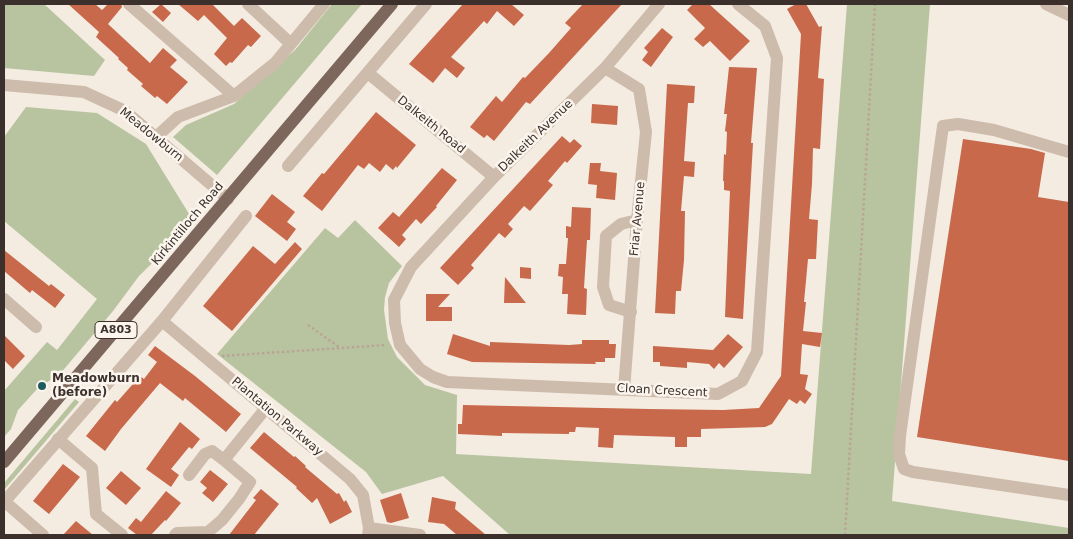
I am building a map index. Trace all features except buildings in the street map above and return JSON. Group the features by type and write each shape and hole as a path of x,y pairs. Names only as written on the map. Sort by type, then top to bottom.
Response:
{"main road":[{"name":"Kirkintilloch Road","path":"4,462 392,4"}],"street":[{"path":"129,4 234,96"},
{"path":"248,4 291,44"},
{"path":"155,138 178,118 234,96 275,63 324,4"},
{"path":"288,166 426,4"},
{"name":"Dalkeith Avenue","path":"411,267 494,177 605,68 659,4"},
{"name":"Cloan Crescent","path":"411,267 394,300 395,323 400,344 420,369 446,382 718,394 742,381 757,352 777,58 765,26 738,4"},
{"path":"1046,4 1069,15"},
{"name":"Friar Avenue","path":"605,68 639,89 646,132 624,390"},
{"name":"Dalkeith Road","path":"368,73 494,177"},
{"name":"Meadowburn","path":"4,85 84,92 125,111 228,199"},
{"path":"1069,152 994,130 958,124 942,126 899,454 904,470 1069,495"},
{"path":"43,535 4,502 162,321 246,216"},
{"path":"631,312 609,305 602,287 606,236 621,224 637,220"},
{"path":"4,299 36,327"},
{"name":"Plantation Parkway","path":"162,321 350,479 363,495 368,532 420,535"},
{"path":"224,460 266,408"},
{"path":"58,439 92,468 96,514 122,535"},
{"path":"175,535 208,532 222,520 250,482 212,451 205,454 189,475"}],"path":[{"path":"845,535 875,4"},
{"path":"308,325 341,348"},
{"path":"206,357 400,344"}],"green space":[{"path":"4,4 44,4 105,60 94,76 4,68"},
{"path":"332,4 362,4 217,175 173,137 186,125 234,104 295,50"},
{"path":"847,4 930,4 892,501 1069,528 1069,535 510,535 443,476 382,494 366,472 217,354 325,228 338,238 355,220 402,266 389,283 385,297 384,310 388,339 397,357 425,385 457,395 456,454 811,474"},
{"path":"26,107 97,113 146,144 194,222 139,276 113,311 60,374 38,388 18,410 11,429 4,437 4,391 47,342 57,350 97,299 4,221 4,137"},
{"path":"75,399 79,402 4,490 4,483"}],"place":[{"name":"Meadowburn (before)","path":"42,386"}]}
